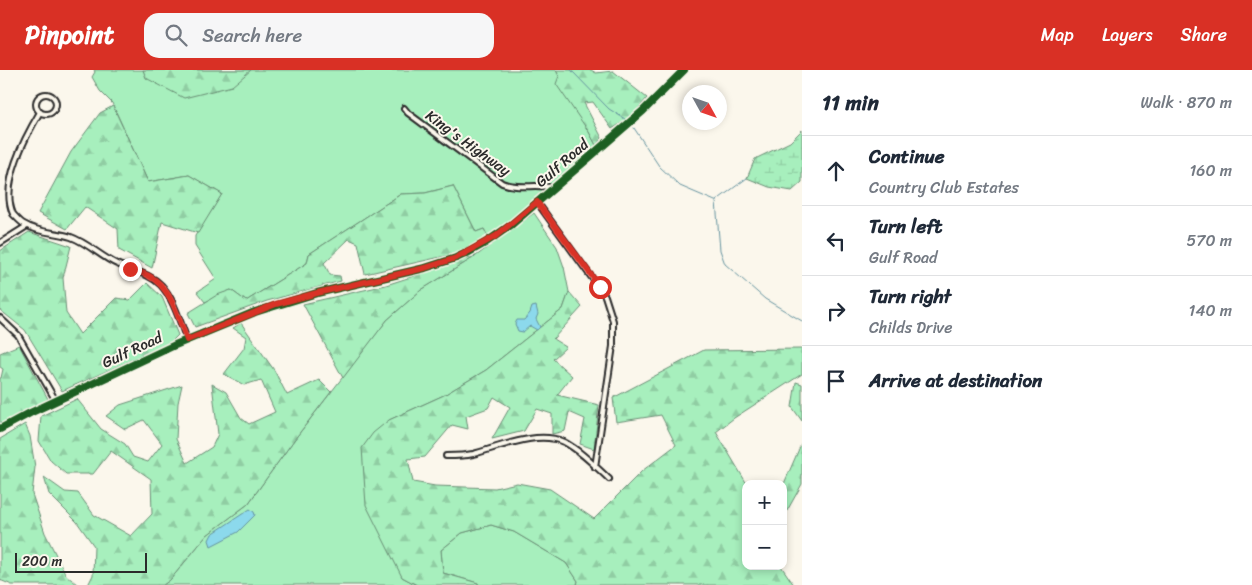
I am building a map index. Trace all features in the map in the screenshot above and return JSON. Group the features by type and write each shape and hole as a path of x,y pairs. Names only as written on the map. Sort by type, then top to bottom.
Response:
{"street":[{"name":"Gulf Road","path":"0,429 187,340 276,304 425,268 456,258 496,236 643,111 684,70"},
{"path":"46,94 52,96 56,104 54,110 46,114 40,112 37,106 40,97 46,94"},
{"name":"King's Highway","path":"404,108 408,113 502,183 512,186 544,186 553,188"},
{"path":"7,168 40,112"},
{"path":"4,198 10,210 27,226 71,237 88,245 117,264 150,276 168,294 187,340"},
{"path":"537,202 600,287 611,311 614,331 612,361 595,467"},
{"path":"0,244 27,226"},
{"path":"0,318 18,335 56,401"},
{"path":"446,456 472,454 533,438 548,437 568,445 609,478"}],"green space":[{"path":"94,70 556,70 596,145 592,153 515,219 488,237 484,229 476,232 453,186 425,193 401,194 309,254 307,263 246,301 231,290 205,302 197,292 216,279 195,246 195,236 222,194 189,175 148,182 112,103 100,91 92,77 95,72"},
{"path":"143,70 251,70 232,86 184,98 146,78"},
{"path":"556,70 591,70 596,73 613,71 647,98 632,116 612,129 593,102 584,103 602,138 596,145 556,84 559,76"},
{"path":"113,106 148,182 189,175 222,194 198,233 162,222 152,268 119,250 118,229 85,207 67,229 38,213 71,152 100,113"},
{"path":"802,130 802,182 792,191 769,187 747,178 755,159 790,142"},
{"path":"453,186 476,232 484,229 488,237 454,254 365,274 358,243 349,239 324,263 330,275 340,276 341,281 267,301 195,327 188,313 217,295 231,290 246,301 307,263 309,254 401,194 425,193"},
{"path":"534,213 557,247 564,267 569,292 563,309 486,370 444,395 389,420 402,577 417,585 163,585 170,580 207,535 248,504 294,440 387,320 421,290 476,256"},
{"path":"29,232 71,246 63,278 66,313 80,334 116,298 130,300 147,283 162,297 178,335 171,342 62,391 25,330 0,310 0,251"},
{"path":"476,256 421,290 387,320 343,378 303,304 386,285"},
{"path":"569,292 582,307 553,339 566,347 553,359 572,376 557,395 599,405 594,449 580,444 585,419 569,412 565,431 552,434 552,414 537,409 524,431 492,439 510,407 494,397 488,408 466,416 468,429 452,425 425,457 408,459 413,482 435,486 495,488 517,483 550,489 594,519 642,471 676,445 661,415 616,422 613,398 704,350 802,349 802,374 734,418 716,432 745,480 742,480 742,570 784,570 794,585 577,585 578,581 566,563 514,532 491,525 462,533 441,550 443,573 478,583 478,585 417,585 402,577 366,505 362,448 373,433 389,420 444,395 486,370 563,309"},
{"path":"241,323 274,370 287,395 319,380 331,392 248,504 207,535 170,580 163,585 88,585 93,575 94,546 77,522 49,494 44,477 65,492 78,493 94,515 131,536 152,514 151,479 111,451 93,474 66,474 51,461 39,441 41,416 77,399 101,429 125,444 133,457 148,462 162,444 144,420 125,429 106,416 120,405 182,385 178,403 176,439 187,463 212,447 218,434 212,384 226,392 241,418 249,424 275,412 261,380 244,385 224,374 244,348 246,337 233,328"},
{"path":"19,345 48,399 0,426 0,378 3,369 0,367 0,353"},
{"path":"796,382 802,384 802,421 792,407"},
{"path":"25,424 30,436 35,467 32,494 45,533 66,575 78,585 12,585 0,580 0,439"},
{"path":"802,442 802,484 787,511 786,480"},
{"path":"491,525 514,532 566,563 578,581 577,585 478,585 478,583 443,573 441,550 462,533"}],"water":[{"path":"536,306 538,314 536,319 540,327 537,330 530,326 523,332 518,331 515,324 517,320 524,320 532,307"},
{"path":"250,509 255,515 238,532 211,546 209,540 212,534"}],"waterway":[{"path":"571,70 609,109 625,119"},
{"path":"634,128 659,166 680,186 715,201"},
{"path":"716,201 747,178"},
{"path":"716,201 720,250 725,264 765,299 802,321"}],"cycle path":[{"path":"0,429 175,345 255,312 317,293 425,268 469,252 511,225 643,111 684,70"}],"route":[{"path":"130,269 150,276 160,284 168,294 187,340 215,327 276,304 425,268 456,258 496,236 537,202 600,287"}]}
